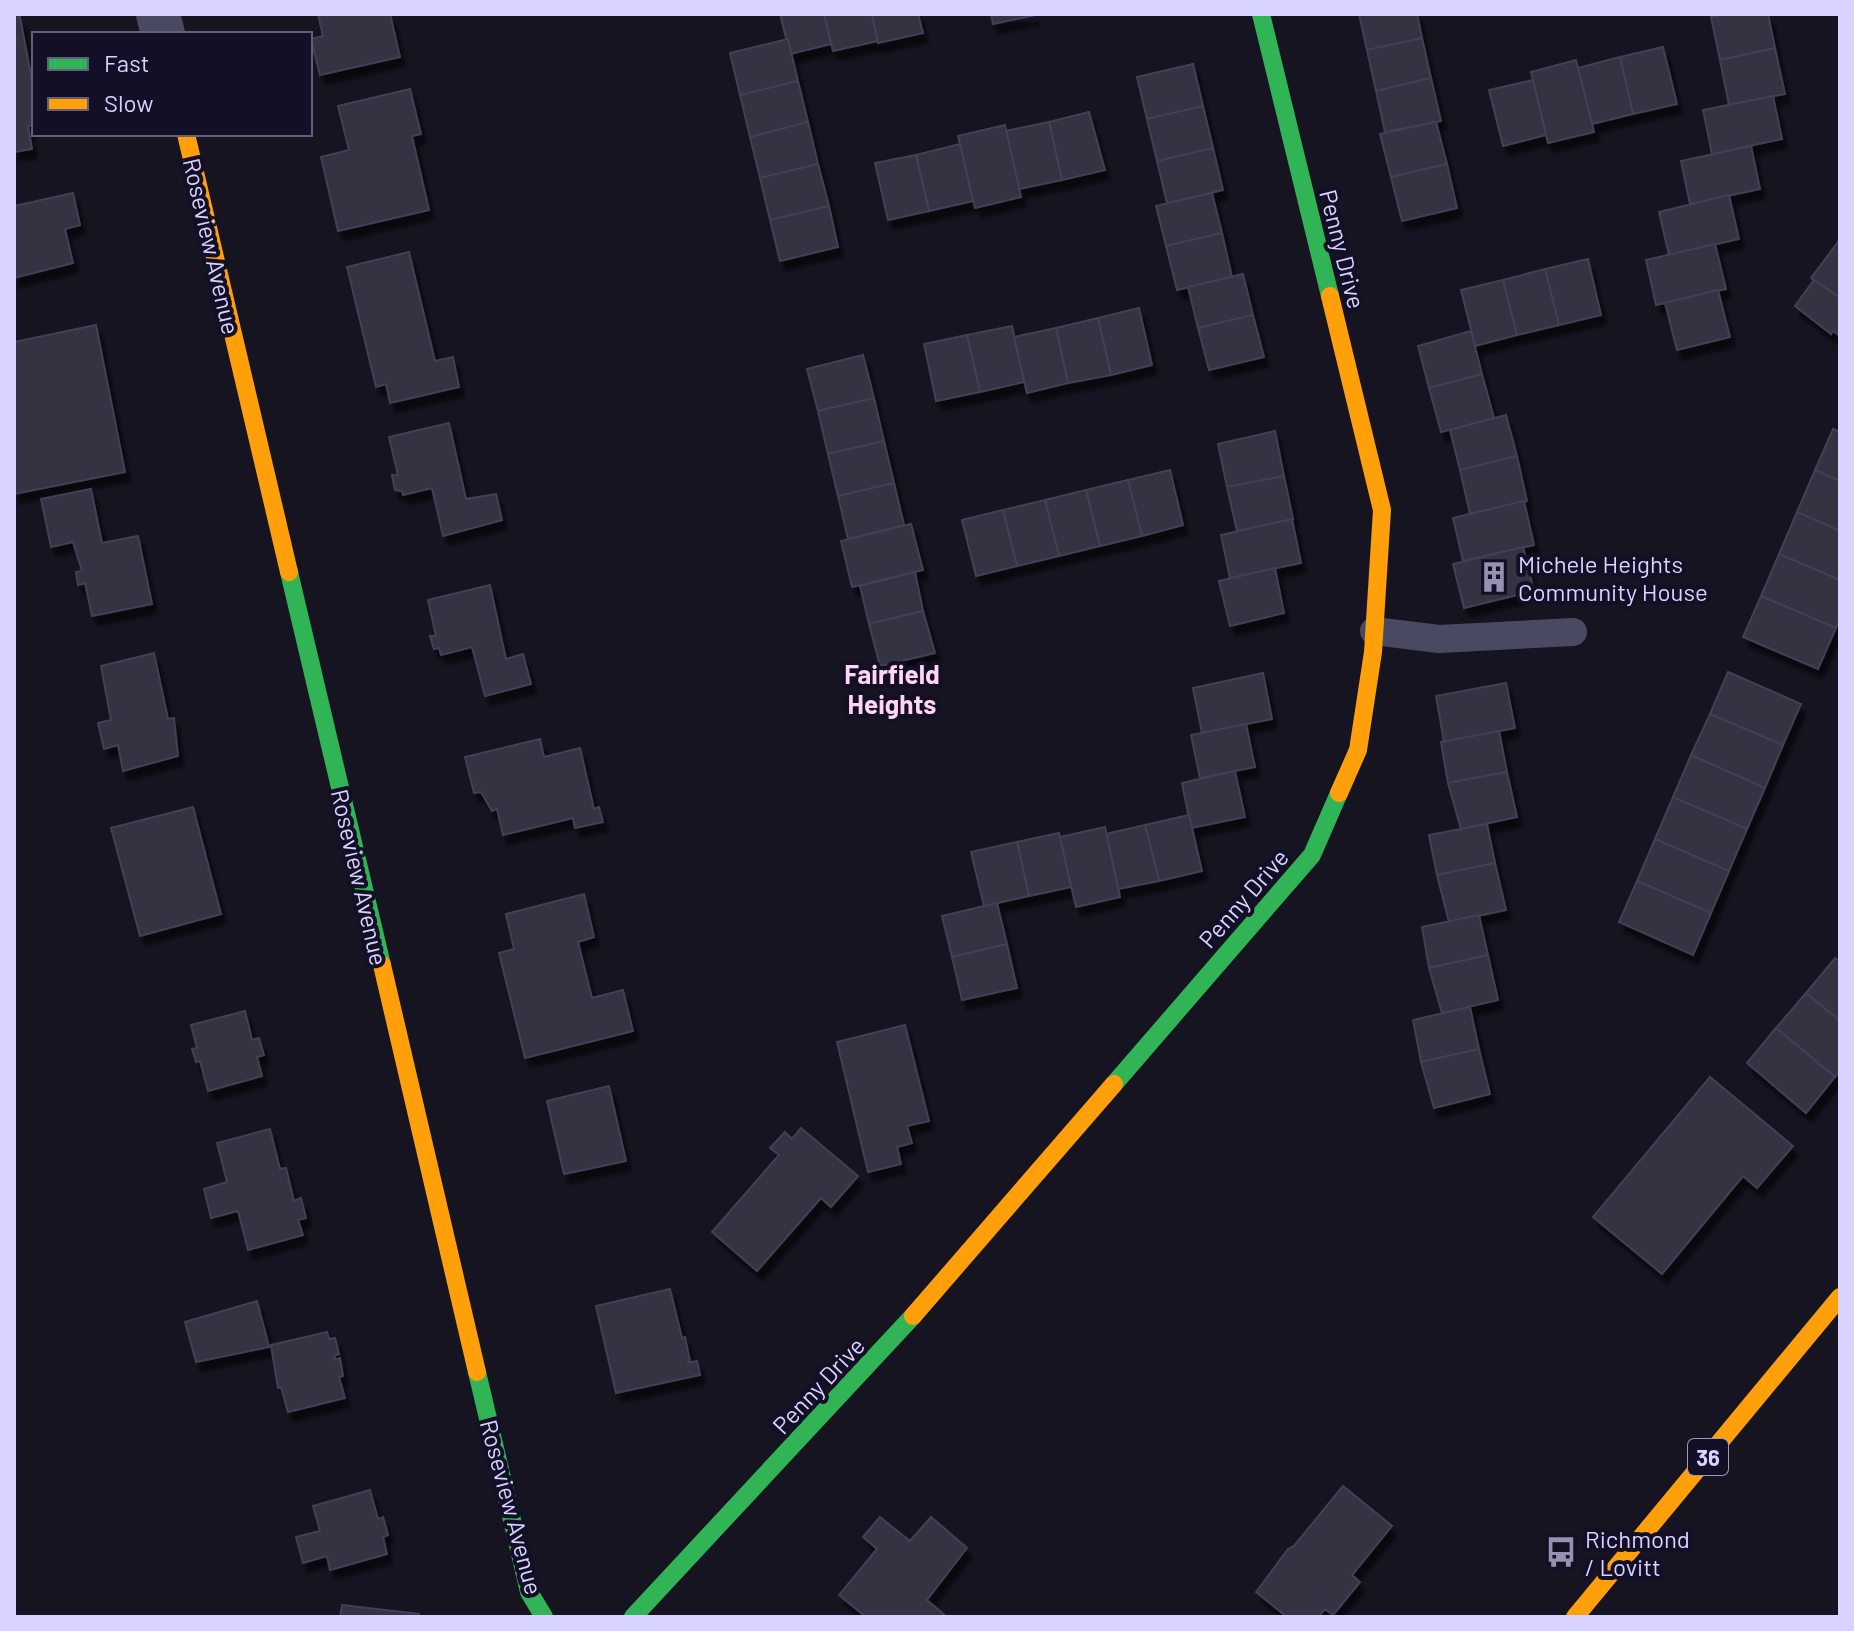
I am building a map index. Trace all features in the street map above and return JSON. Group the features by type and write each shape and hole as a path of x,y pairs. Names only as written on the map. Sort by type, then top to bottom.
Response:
{"street":[{"name":"Penny Drive","path":"633,1617 883,1351 1312,855 1358,750 1374,631 1382,510 1261,14"},
{"name":"Roseview Avenue","path":"186,136 529,1592 544,1617"},
{"name":"36","path":"1575,1617 1840,1297"}],"lane":[{"path":"1374,631 1439,639 1573,632"}],"building":[{"path":"318,14 390,14 400,57 320,75 312,39 323,36"},
{"path":"780,14 824,14 831,44 790,54"},
{"path":"824,14 872,14 878,41 833,51"},
{"path":"872,14 918,14 923,33 878,43"},
{"path":"991,14 1036,14 1036,15 993,24"},
{"path":"1359,14 1417,14 1422,38 1367,50"},
{"path":"1768,14 1775,48 1720,60 1711,17"},
{"path":"20,17 32,80 32,125 28,126 32,149 14,152 14,18"},
{"path":"1422,38 1431,78 1376,91 1367,50"},
{"path":"788,39 798,81 740,95 730,53"},
{"path":"1663,47 1677,104 1633,114 1620,57"},
{"path":"1775,48 1785,94 1729,105 1720,60"},
{"path":"1620,57 1633,114 1592,124 1578,68"},
{"path":"1576,60 1594,132 1548,143 1531,72"},
{"path":"1193,64 1203,106 1147,119 1137,77"},
{"path":"1431,78 1441,121 1385,132 1376,91"},
{"path":"1533,80 1546,135 1503,146 1489,90"},
{"path":"798,81 808,122 750,137 740,95"},
{"path":"410,89 421,134 412,136 429,210 338,231 321,157 349,150 338,106"},
{"path":"1773,96 1782,139 1712,154 1703,110"},
{"path":"1203,106 1213,148 1157,161 1147,119"},
{"path":"1089,112 1105,170 1062,180 1049,122"},
{"path":"808,122 818,164 760,178 750,137"},
{"path":"1049,122 1062,180 1019,189 1005,131"},
{"path":"1436,122 1447,164 1391,177 1380,134"},
{"path":"1005,125 1021,197 975,208 958,136"},
{"path":"960,144 973,201 929,211 916,155"},
{"path":"1751,146 1760,189 1690,204 1681,161"},
{"path":"1213,148 1223,190 1167,203 1157,161"},
{"path":"916,155 929,211 888,220 875,163"},
{"path":"818,164 829,206 770,220 760,178"},
{"path":"1447,164 1457,208 1402,221 1391,177"},
{"path":"73,193 80,225 65,229 73,263 14,278 14,206"},
{"path":"1212,193 1222,233 1166,246 1156,206"},
{"path":"1729,195 1739,239 1669,255 1659,212"},
{"path":"829,206 838,247 780,261 770,220"},
{"path":"1222,233 1232,277 1177,290 1166,246"},
{"path":"1838,242 1840,244 1840,298 1811,278"},
{"path":"1715,244 1726,289 1656,305 1646,260"},
{"path":"409,252 435,361 453,357 459,387 390,403 386,384 376,387 347,267"},
{"path":"1588,259 1601,315 1559,325 1545,269"},
{"path":"1545,269 1559,325 1517,335 1503,280"},
{"path":"1243,274 1253,315 1198,328 1188,287"},
{"path":"1503,280 1517,335 1475,346 1461,290"},
{"path":"1814,280 1840,298 1840,336 1833,331 1831,334 1795,306"},
{"path":"1718,290 1730,337 1677,350 1665,303"},
{"path":"1139,308 1152,365 1111,375 1098,318"},
{"path":"1253,315 1264,357 1209,370 1198,328"},
{"path":"1098,318 1111,375 1068,383 1056,328"},
{"path":"96,325 125,472 14,494 14,342"},
{"path":"1012,326 1024,382 980,392 967,335"},
{"path":"1056,328 1068,383 1027,393 1014,337"},
{"path":"1471,331 1482,374 1429,388 1418,346"},
{"path":"967,335 980,392 936,401 924,344"},
{"path":"863,355 874,398 818,411 807,369"},
{"path":"1482,374 1494,418 1441,432 1429,388"},
{"path":"874,398 884,441 828,454 818,411"},
{"path":"1506,415 1517,456 1460,470 1450,430"},
{"path":"449,423 466,499 496,494 502,520 443,536 432,488 403,495 402,491 395,490 392,475 398,475 389,437"},
{"path":"1833,429 1840,432 1840,481 1815,470"},
{"path":"1275,431 1284,476 1227,487 1218,444"},
{"path":"884,441 894,483 838,496 828,454"},
{"path":"1517,456 1527,501 1470,514 1460,470"},
{"path":"1170,470 1183,525 1142,536 1128,480"},
{"path":"1815,470 1840,481 1840,531 1797,512"},
{"path":"1284,476 1293,519 1237,531 1227,487"},
{"path":"1128,480 1142,536 1100,546 1086,490"},
{"path":"894,483 904,525 848,539 838,496"},
{"path":"91,489 102,543 138,536 152,604 92,616 85,583 78,585 76,572 82,571 73,542 51,547 41,499"},
{"path":"1086,490 1100,546 1059,556 1045,500"},
{"path":"1045,500 1059,556 1017,566 1003,510"},
{"path":"1524,501 1534,545 1463,561 1453,518"},
{"path":"1003,510 1017,566 976,576 962,520"},
{"path":"1797,512 1840,531 1840,580 1779,554"},
{"path":"1292,519 1301,563 1230,578 1221,535"},
{"path":"911,524 923,570 852,587 841,541"},
{"name":"Michele Heights Community House","path":"1523,547 1534,591 1464,608 1453,564"},
{"path":"1779,554 1840,580 1840,618 1836,628 1761,596"},
{"path":"1275,568 1284,613 1230,626 1219,581"},
{"path":"915,572 923,611 869,624 860,586"},
{"path":"490,585 506,659 523,654 531,684 485,696 472,647 441,655 439,648 434,649 430,636 436,636 428,600"},
{"path":"1761,596 1836,628 1818,669 1743,637"},
{"path":"923,611 935,653 880,666 869,624"},
{"path":"154,653 168,719 174,718 178,756 123,771 118,745 104,749 98,723 111,720 101,666"},
{"path":"1728,672 1801,704 1783,745 1710,714"},
{"path":"1263,673 1272,719 1202,733 1193,688"},
{"path":"1506,683 1515,728 1444,742 1436,696"},
{"path":"1710,714 1783,745 1765,788 1691,755"},
{"path":"1246,724 1255,767 1200,778 1191,735"},
{"path":"1499,731 1507,772 1448,783 1441,742"},
{"path":"540,739 544,757 580,748 594,809 599,807 603,822 575,828 573,818 503,835 497,809 492,811 481,792 474,793 465,757"},
{"path":"1691,755 1765,788 1747,829 1673,797"},
{"path":"1235,771 1245,817 1191,828 1182,783"},
{"path":"1507,772 1517,817 1461,829 1448,783"},
{"path":"1673,797 1747,829 1729,871 1655,839"},
{"path":"193,807 221,914 140,936 111,828"},
{"path":"1189,815 1202,871 1159,881 1145,825"},
{"path":"1487,824 1495,863 1437,875 1429,835"},
{"path":"1145,825 1159,881 1118,889 1106,834"},
{"path":"1105,827 1120,897 1076,907 1060,837"},
{"path":"1059,833 1071,887 1029,896 1017,842"},
{"path":"1655,839 1729,871 1711,913 1637,881"},
{"path":"1017,842 1029,896 984,906 971,852"},
{"path":"1495,863 1506,910 1449,922 1437,875"},
{"path":"1637,881 1711,913 1693,955 1619,922"},
{"path":"584,894 594,937 578,942 592,998 623,990 633,1031 525,1058 499,953 514,949 506,914"},
{"path":"997,903 1007,944 952,957 942,916"},
{"path":"1479,915 1488,955 1429,968 1422,927"},
{"path":"1007,944 1017,988 962,1000 952,957"},
{"path":"1488,955 1498,1000 1442,1013 1429,968"},
{"path":"1835,958 1840,961 1840,1021 1806,993"},
{"path":"1806,993 1840,1021 1840,1071 1835,1077 1776,1028"},
{"path":"1470,1007 1479,1049 1421,1062 1413,1020"},
{"path":"245,1011 252,1040 259,1038 264,1055 257,1057 262,1076 208,1091 200,1061 196,1062 192,1049 197,1048 191,1025"},
{"path":"905,1025 929,1121 907,1126 912,1143 897,1147 901,1164 868,1172 837,1042"},
{"path":"1776,1028 1835,1077 1806,1113 1747,1063"},
{"path":"1479,1049 1490,1094 1434,1108 1421,1062"},
{"path":"1710,1077 1793,1146 1757,1188 1743,1176 1662,1274 1593,1217"},
{"path":"609,1086 626,1161 564,1174 547,1101"},
{"path":"801,1128 858,1176 831,1207 821,1198 757,1271 712,1232 779,1155 770,1148 785,1132 792,1139"},
{"path":"270,1129 280,1169 286,1168 294,1201 301,1198 306,1218 298,1220 303,1235 248,1250 238,1211 211,1218 204,1189 227,1182 217,1143"},
{"path":"670,1289 682,1338 685,1337 690,1361 687,1363 697,1361 700,1375 616,1393 596,1306"},
{"path":"257,1301 269,1347 196,1362 185,1322"},
{"path":"327,1332 329,1339 335,1338 339,1354 334,1356 335,1360 340,1358 343,1376 339,1377 345,1398 288,1412 281,1387 278,1388 271,1345"},
{"path":"1343,1486 1392,1526 1352,1575 1360,1582 1333,1615 1325,1609 1318,1617 1287,1617 1256,1592 1288,1549 1294,1546"},
{"path":"370,1490 378,1519 383,1517 388,1535 383,1537 387,1554 330,1570 327,1556 303,1563 296,1537 320,1531 313,1506"},
{"path":"880,1517 910,1541 931,1517 967,1548 927,1600 947,1617 866,1617 839,1595 877,1549 863,1537"},
{"path":"342,1605 419,1614 419,1617 340,1617"}],"traffic: fast":[{"path":"1261,14 1330,296"},
{"path":"289,572 382,965"},
{"path":"1114,1084 1312,855 1339,793"},
{"path":"633,1617 913,1316"},
{"path":"477,1372 529,1592 544,1617"}],"traffic: slow":[{"path":"186,136 289,572"},
{"path":"1330,296 1382,510 1373,652 1358,750 1339,793"},
{"path":"382,965 477,1372"},
{"path":"913,1316 1114,1084"},
{"path":"1575,1617 1840,1297"}],"place":[{"name":"Michele Heights Community House","path":"1494,577"},
{"name":"Richmond / Lovitt","path":"1561,1552"}],"district":[{"name":"Fairfield Heights","path":"892,688"}]}
